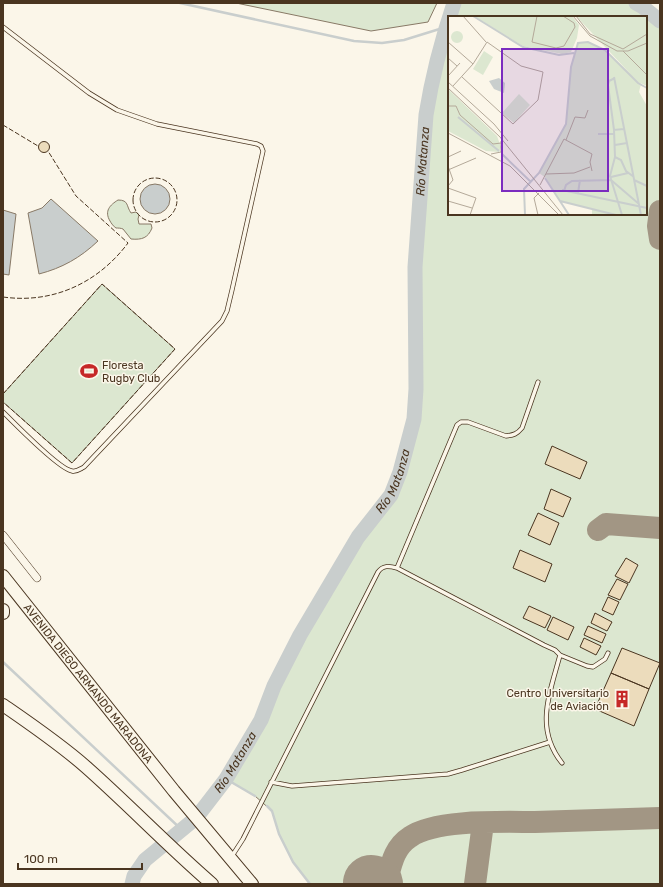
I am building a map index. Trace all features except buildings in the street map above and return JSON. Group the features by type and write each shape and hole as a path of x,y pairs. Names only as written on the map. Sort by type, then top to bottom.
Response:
{"main road":[{"name":"AVENIDA DIEGO ARMANDO MARADONA","path":"3,576 214,841 252,884"},
{"path":"3,705 47,735 86,767 187,863 212,884"}],"street":[{"path":"3,535 37,578"}],"lane":[{"path":"3,27 89,93 117,110 158,124 257,144 261,146 262,152 232,290 227,311 222,322 84,467 73,472 67,470 3,412"},
{"path":"397,568 457,425 461,422 468,422 506,436 513,436 522,428 538,382"},
{"path":"230,858 243,839 381,568 385,566 397,568 555,650 560,655 587,666 593,667 605,660 608,653"},
{"path":"560,655 546,708 546,721 554,754 562,763"},
{"path":"271,782 292,786 448,774 550,742"}],"green space":[{"path":"236,3 437,3 428,22 371,31"},
{"path":"454,3 636,3 660,21 660,884 310,884 293,862 279,834 272,811 255,796 226,779 261,720 274,686 300,635 358,537 391,495 400,472 414,419 416,389 415,267 426,115 434,72 448,22 448,215 647,215 647,16 449,16"},
{"path":"118,200 126,202 131,213 136,212 139,215 139,224 151,224 152,228 149,234 144,238 131,239 123,229 116,228 110,222 108,211 110,206"},
{"name":"Floresta Rugby Club","path":"102,284 175,349 72,463 3,402 3,394"}],"shaded area":[{"path":"155,184 166,188 170,199 166,210 155,214 144,210 140,199 144,188"},
{"path":"51,199 98,241 70,262 39,274 28,213 42,208"},
{"path":"3,210 16,214 9,275 3,274"}],"waterway":[{"path":"180,3 354,41 382,43 404,40 446,27"},
{"name":"Río Matanza","path":"450,16 454,3"},
{"name":"Río Matanza","path":"636,3 660,21"},
{"name":"Río Matanza","path":"132,884 134,876 145,860 196,818 226,779 261,720 274,686 300,635 358,537 391,495 400,472 414,419 416,389 415,267 426,115 431,87 448,21"},
{"path":"3,662 182,830"},
{"path":"226,779 255,796"},
{"path":"267,806 272,811 279,834 293,862 310,884"}],"taxiway":[{"path":"660,211 658,226 660,239"},
{"path":"598,530 606,524 660,528"},
{"path":"386,884 396,852 404,841 421,831 436,827 452,824 488,822 660,818"},
{"path":"475,884 483,823"}],"runway":[{"path":"371,883 375,884"}],"fence":[{"path":"3,125 38,146"},
{"path":"3,297 39,297 57,294 73,288 88,280 103,269 128,243 76,196 48,151"},
{"path":"151,178 159,178 171,184 177,196 177,200 177,204 171,216 159,222 151,222 139,216 133,204 133,196 139,184 151,178"},
{"path":"3,394 102,284 175,349 72,463 3,402"}],"place":[{"name":"Floresta Rugby Club","path":"89,371"},
{"name":"Centro Universitario de Aviación","path":"622,699"}]}
